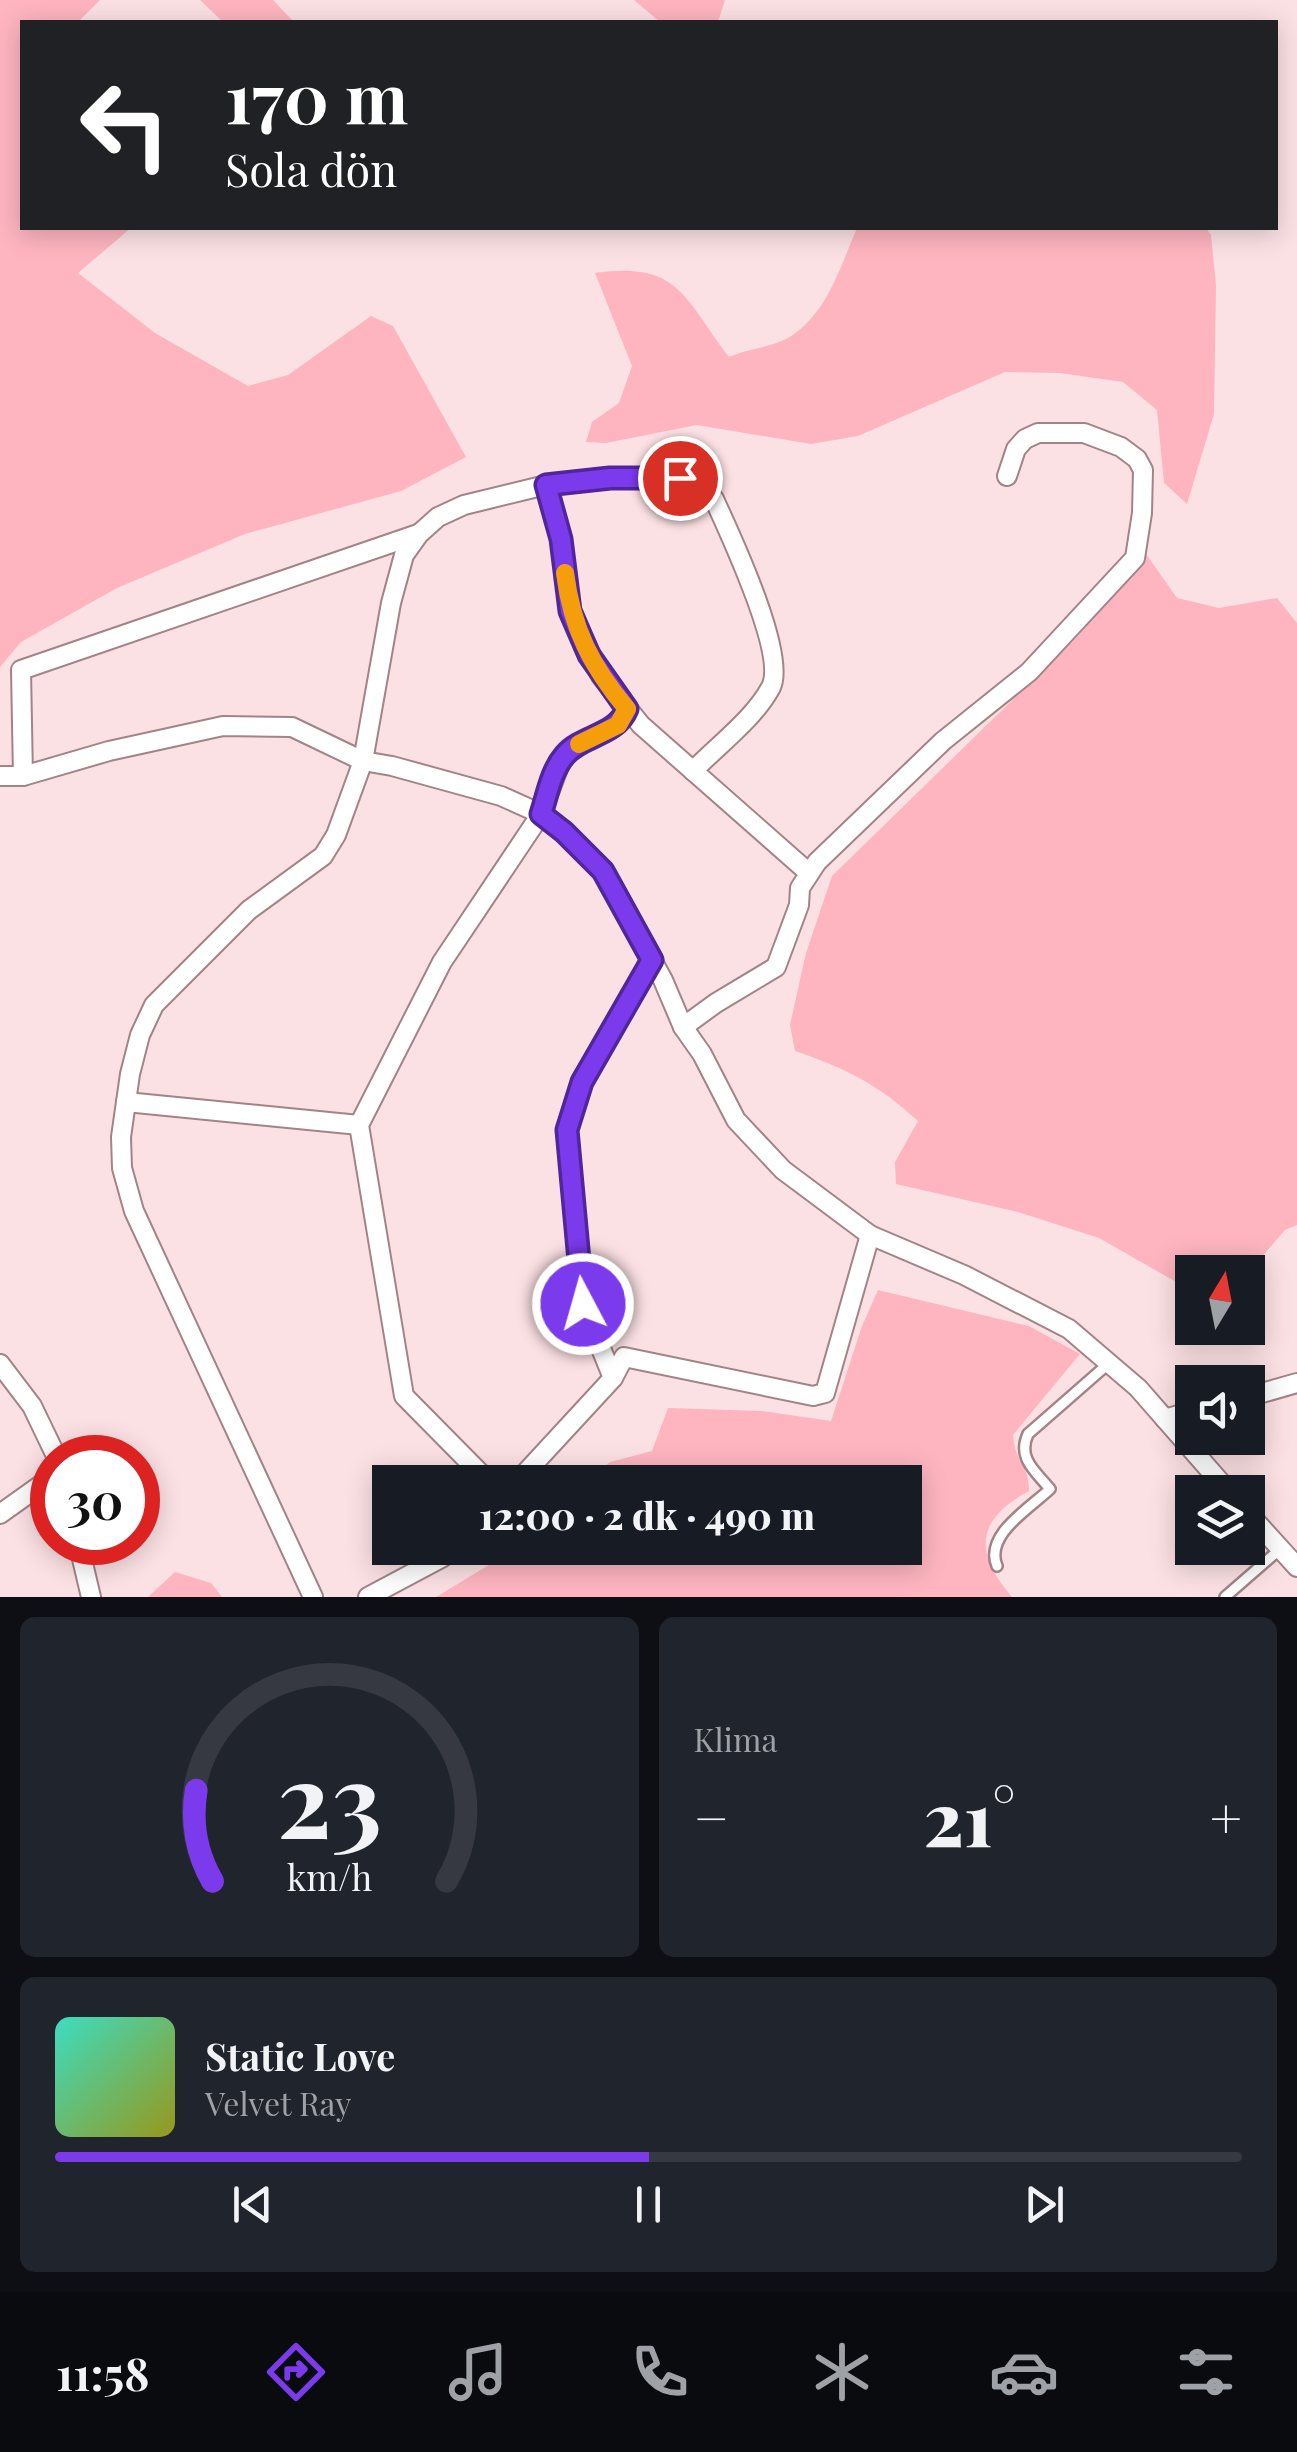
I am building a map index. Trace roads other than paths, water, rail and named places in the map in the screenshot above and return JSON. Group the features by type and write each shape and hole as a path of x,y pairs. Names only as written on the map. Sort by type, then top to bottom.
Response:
{"street":[{"path":"682,1027 716,1002 776,968 799,905 800,888 809,873 943,741 1029,672 1135,558 1143,470 1137,459 1121,447 1084,433 1038,433 1025,438 1016,449 1007,476"},
{"path":"313,1597 134,1211 122,1168 126,1102 140,1035 154,1004 250,910 323,856 336,835 363,761 391,604 404,555 419,534 451,510 546,485 610,478 680,478 698,485 714,499 768,634 776,672 757,706 693,771"},
{"path":"546,485 561,539 570,611 589,655 627,709 809,873"},
{"path":"23,776 21,670 419,534"},
{"path":"472,1465 404,1396 358,1124 442,962 541,814 562,758 576,746 618,725 627,709"},
{"path":"0,776 23,776 110,751 223,726 292,727 363,761 502,796 541,814 603,871 652,960 682,1027 702,1054 736,1120 783,1170 870,1235 964,1275 1069,1328 1138,1388 1214,1475"},
{"path":"613,1378 583,1304 567,1130 582,1082 652,960"},
{"path":"126,1102 358,1124"},
{"path":"533,1465 613,1378 624,1357 813,1396 825,1393 870,1235"},
{"path":"0,1364 32,1406 46,1435"},
{"path":"1265,1392 1297,1384"},
{"path":"1165,1419 1175,1416"},
{"path":"0,1514 30,1492"},
{"path":"1265,1526 1289,1544 1297,1567"},
{"path":"83,1565 91,1597"},
{"path":"368,1597 427,1565"}],"lane":[{"path":"997,1566 993,1552 997,1539 1050,1489 1026,1461 1024,1444 1028,1434 1109,1363"},
{"path":"1225,1597 1289,1544"}]}
